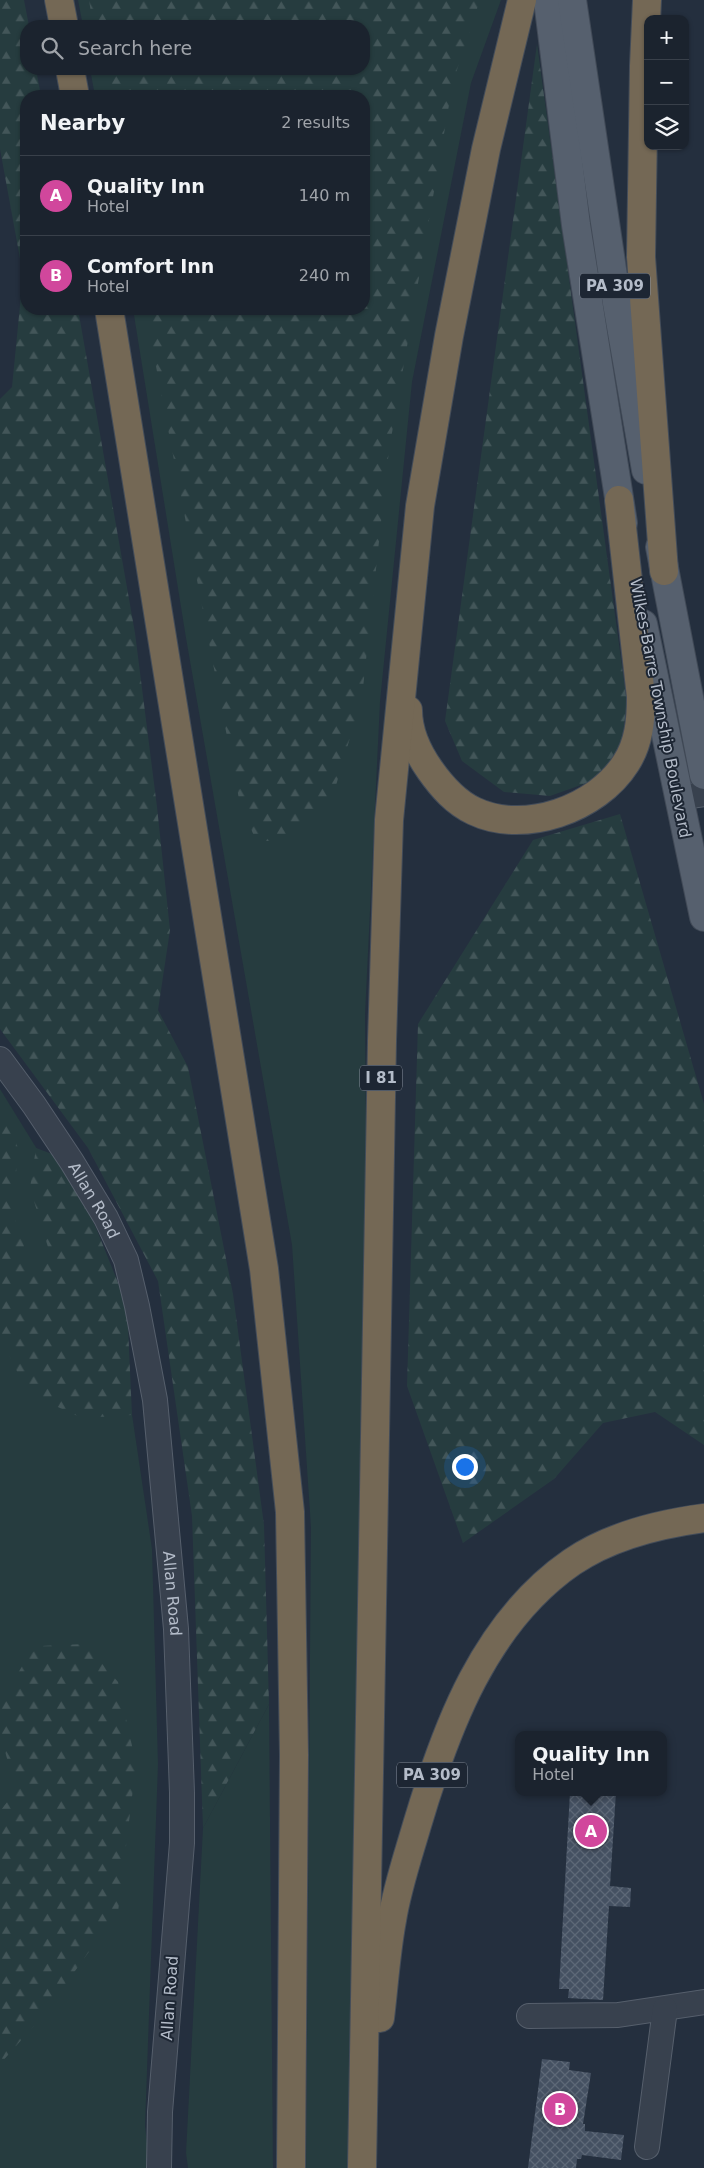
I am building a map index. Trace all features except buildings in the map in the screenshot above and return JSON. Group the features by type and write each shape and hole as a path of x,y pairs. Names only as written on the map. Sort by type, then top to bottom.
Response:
{"highway":[{"path":"59,0 63,20"},
{"name":"I 81","path":"362,2168 382,1032 389,820 420,506 449,336 486,149 522,0"},
{"path":"647,0 641,257 664,571"},
{"path":"71,75 74,90"},
{"path":"110,315 264,1269 290,1512 294,1755 291,2168"},
{"path":"406,643 408,713 414,739 420,756 445,790 458,802 475,812 497,818 536,818 558,815 596,796 611,782 626,763 636,743 641,720 641,697 619,500"},
{"name":"PA 309","path":"362,2168 392,1919 433,1771 474,1675 512,1617 545,1584 573,1562 603,1545 658,1526 704,1518"}],"main road":[{"name":"PA 309","path":"548,0 576,225 619,500"},
{"name":"PA 309","path":"572,0 617,303 664,571"},
{"name":"Wilkes-Barre Township Boulevard","path":"619,500 691,796 704,917"},
{"name":"Wilkes-Barre Township Boulevard","path":"664,571 704,775"}],"lane":[{"name":"Allan Road","path":"0,1060 34,1105 72,1162 106,1218 126,1260 155,1400 176,1629 182,1793 182,1842 160,2112 159,2168"},
{"path":"529,2016 618,2016 704,2002"},
{"path":"647,2147 664,2009"}],"green space":[{"path":"0,0 24,0 28,20 20,20 20,75 37,75 40,90 20,90 20,259 0,149"},
{"path":"78,0 501,0 471,83 412,382 380,702 365,1015 368,1377 351,2168 306,2168 311,1527 292,1245 186,638 134,315 370,315 370,90 94,90 91,75 370,75 370,20 82,20"},
{"path":"89,0 480,0 453,82 389,450 362,697 332,799 289,841 256,841 239,799 146,315 370,315 370,90 104,90 101,77 102,75 370,75 370,20 92,19"},
{"path":"537,44 627,703 621,748 595,780 550,796 504,792 462,761 445,721"},
{"path":"20,306 20,315 79,315 135,633 157,807 170,930 158,1010 188,1067 233,1294 264,1525 269,1704 203,1828 192,1516 158,1281 88,1148 0,1029 0,399 12,387"},
{"path":"620,814 704,1104 704,1445 655,1412 603,1423 554,1479 463,1543 407,1386 418,1024 533,840"},
{"path":"0,1089 48,1167 115,1300 152,1549 158,1764 145,2126 150,2168 0,2168"},
{"path":"0,1116 12,1128 19,1152 11,1207 33,1273 51,1257 30,1188 36,1148 52,1154 80,1188 127,1305 132,1415 82,1418 27,1393 0,1335"},
{"path":"85,1644 118,1682 136,1764 118,1912 40,2019 0,2064 0,1811 16,1791 0,1733 0,1704 28,1656 40,1646"},
{"path":"269,1704 273,2168 188,2168 186,2153 203,1828"}],"place":[{"name":"Quality Inn","path":"591,1831"},
{"name":"Comfort Inn","path":"560,2109"}]}
